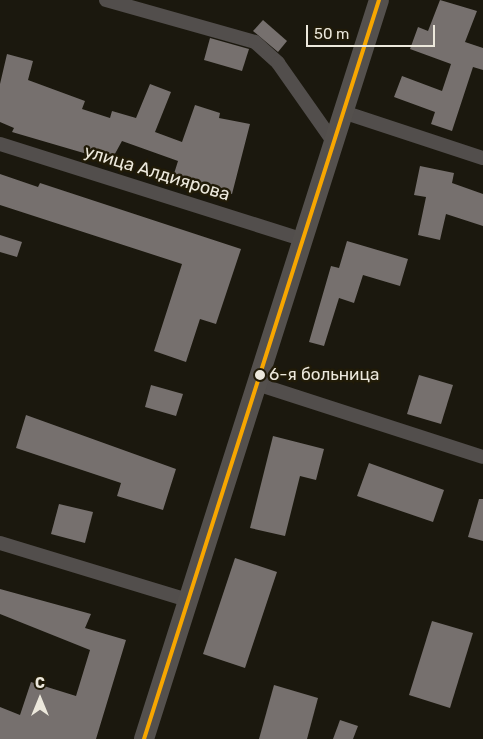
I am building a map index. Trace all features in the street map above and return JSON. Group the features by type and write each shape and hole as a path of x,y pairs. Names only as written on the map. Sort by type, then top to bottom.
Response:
{"street":[{"path":"106,0 255,42 278,63 335,144"},
{"path":"144,739 302,239 346,113 379,0"},
{"path":"346,113 483,158"},
{"name":"улица Алдиярова","path":"0,144 302,239"},
{"path":"257,384 483,457"},
{"path":"0,542 188,600"}],"building":[{"path":"440,0 477,11 465,42 483,48 483,70 473,67 452,131 431,124 435,112 394,97 402,76 442,91 451,64 410,49 418,27 428,31"},
{"path":"263,20 287,41 278,52 253,31"},
{"path":"210,38 249,49 242,71 204,60"},
{"path":"7,54 33,61 28,80 85,101 82,109 110,118 112,111 136,118 150,84 171,92 155,132 182,142 195,105 220,113 219,118 250,124 232,194 173,177 178,161 122,141 111,161 12,132 14,128 0,122 0,84"},
{"path":"420,166 454,173 452,183 483,194 483,226 446,214 440,240 418,235 426,197 414,195"},
{"path":"0,174 38,187 40,183 241,249 216,324 200,319 186,362 154,351 182,264 0,205"},
{"path":"0,235 22,242 17,257 0,252"},
{"path":"347,241 408,259 400,286 363,275 354,303 339,298 324,346 309,342 331,266 339,268"},
{"path":"419,375 453,385 441,424 407,414"},
{"path":"151,385 183,394 176,416 145,407"},
{"path":"26,415 176,469 163,510 117,496 121,483 16,448"},
{"path":"273,436 324,449 316,480 300,476 285,536 250,528"},
{"path":"369,463 444,490 433,522 357,496"},
{"path":"479,499 483,499 483,541 468,537"},
{"path":"59,504 93,512 85,543 51,534"},
{"path":"235,558 277,572 245,668 203,654"},
{"path":"0,589 91,614 85,628 126,640 96,739 0,739 0,707 20,715 31,682 76,696 90,650 0,614"},
{"path":"432,621 473,633 450,708 409,695"},
{"path":"274,685 318,698 307,739 259,739"},
{"path":"340,720 358,726 353,739 333,739"}],"transit line":[{"path":"144,739 379,0"}],"place":[{"name":"6-я больница","path":"260,375"}]}
